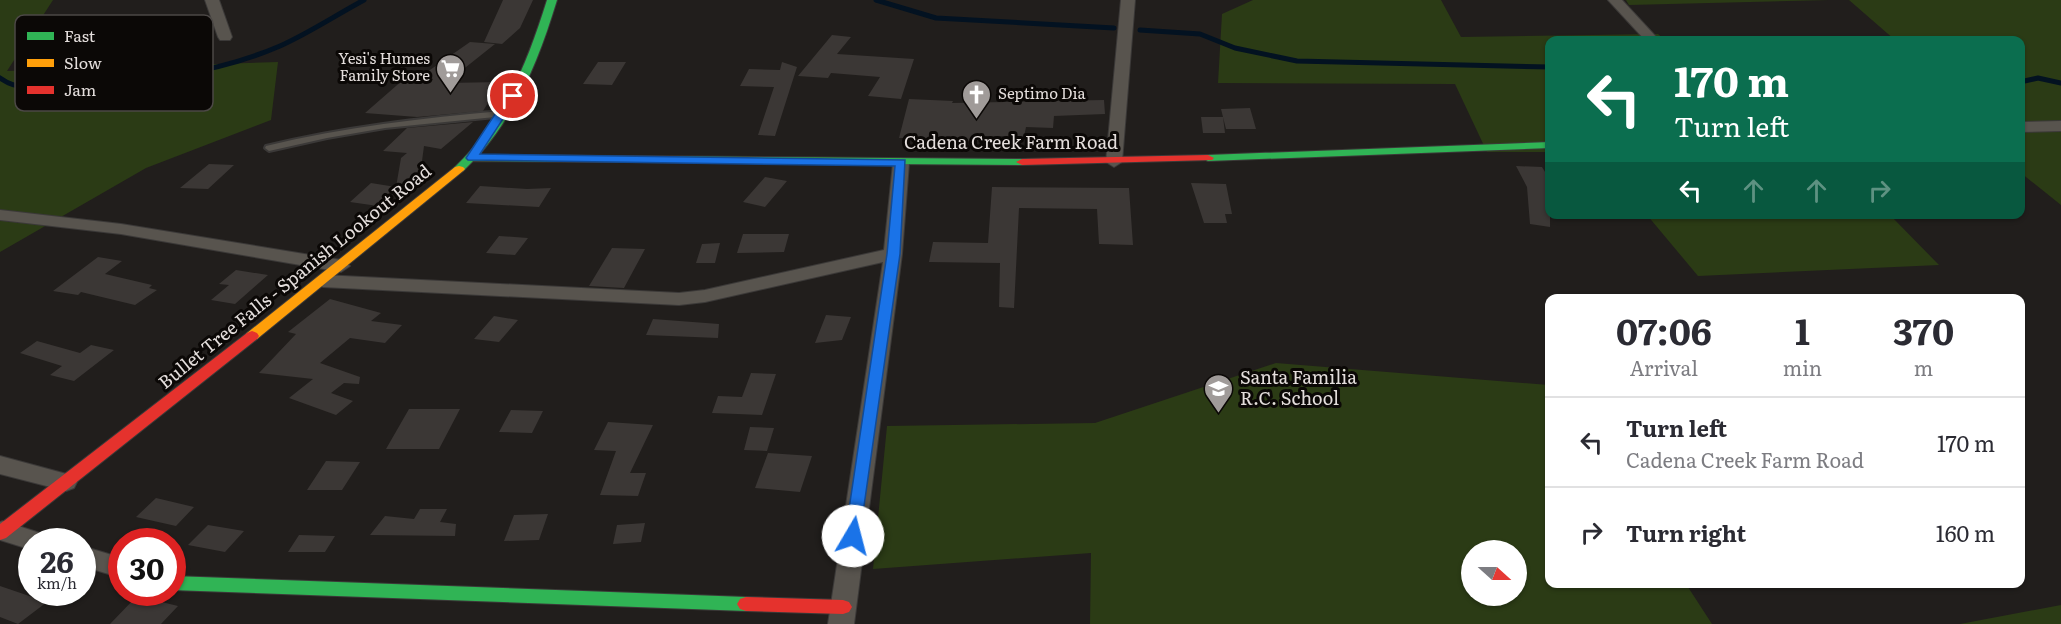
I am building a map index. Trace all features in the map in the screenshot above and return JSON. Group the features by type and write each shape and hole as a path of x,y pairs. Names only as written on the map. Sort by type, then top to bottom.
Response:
{"street":[{"path":"212,0 225,37"},
{"name":"Bullet Tree Falls - Spanish Lookout Road","path":"2,532 323,281 472,158 502,114 533,59 552,0"},
{"path":"1114,162 1128,0"},
{"path":"1615,0 1648,36"},
{"path":"2025,127 2061,126"},
{"name":"Cadena Creek Farm Road","path":"472,158 901,163 1114,162 1545,145"},
{"path":"186,584 842,615 893,254 901,163"},
{"path":"0,215 121,229 341,266"},
{"path":"323,281 679,299 705,296 893,254"},
{"path":"0,465 66,482"},
{"path":"2,532 18,536"}],"lane":[{"path":"269,148 308,138 404,122 502,114"}],"green space":[{"path":"0,0 53,0 43,15 15,15 15,59 7,71 15,71 15,111 213,111 213,64 278,62 271,120 146,168 0,252"},
{"path":"1253,0 1441,0 1461,37 1658,34 1660,36 1545,36 1545,152 1487,152 1455,84 1218,83 1222,14"},
{"path":"1626,0 1829,0 1629,5"},
{"path":"1849,0 2061,0 2061,205 2025,176 2025,36 1890,36"},
{"path":"1650,219 1894,219 1939,265 1698,276"},
{"path":"1276,363 1545,385 1545,588 1689,588 1712,624 1090,624 1091,553 873,569 887,426 1095,423"},
{"path":"2061,605 2061,624 1960,624"}],"building":[{"path":"503,0 533,0 520,28 502,44 484,42"},
{"path":"832,35 851,37 837,54 914,59 901,99 868,96 880,77 831,73 828,78 798,76"},
{"path":"470,42 495,44 446,83 501,82 483,111 417,117 365,113 404,79 417,79"},
{"path":"598,62 626,62 612,85 583,84"},
{"path":"782,62 797,67 775,136 758,135 774,87 740,86 749,69 780,70"},
{"path":"909,99 953,101 952,103 1104,100 1105,114 1054,116 1053,128 1026,127 1024,137 998,136 981,137 981,141 912,143 913,138 899,138"},
{"path":"1250,108 1256,129 1226,129 1221,109"},
{"path":"1201,117 1223,117 1225,133 1203,133"},
{"path":"473,122 441,149 424,146 420,176 411,177 378,206 350,202 371,183 396,187 401,158 407,153 383,151 407,128"},
{"path":"209,164 234,165 208,189 180,188"},
{"path":"1516,166 1542,167 1545,172 1545,219 1550,219 1550,227 1530,224 1527,187"},
{"path":"765,177 787,181 765,207 743,202"},
{"path":"1191,183 1226,184 1232,214 1225,214 1227,223 1204,223"},
{"path":"480,186 551,188 539,207 466,203"},
{"path":"992,187 1129,188 1133,245 1099,244 1097,209 1019,208 1014,308 999,307 1000,263 929,262 933,242 988,243"},
{"path":"743,234 789,234 784,252 737,253"},
{"path":"499,236 528,238 515,255 486,253"},
{"path":"720,243 715,263 696,263 702,244"},
{"path":"612,248 645,249 624,288 589,286"},
{"path":"98,257 122,261 105,274 152,285 149,288 157,290 135,305 81,292 78,295 53,291"},
{"path":"236,270 268,275 235,304 211,300 229,285 219,284"},
{"path":"330,299 381,313 371,321 402,325 385,343 350,338 320,363 360,377 359,384 344,383 331,393 353,401 336,415 289,398 313,379 259,373 296,334 288,332"},
{"path":"826,315 851,317 842,340 815,343"},
{"path":"494,316 518,320 499,342 474,339"},
{"path":"653,319 719,324 718,338 646,335"},
{"path":"37,341 80,353 91,345 114,350 74,381 50,375 62,366 20,353"},
{"path":"751,373 776,374 762,415 712,413 718,396 742,397"},
{"path":"409,409 460,409 439,449 386,449"},
{"path":"511,410 543,411 532,433 499,432"},
{"path":"608,422 653,425 630,473 646,473 638,496 600,495 616,451 594,450"},
{"path":"750,427 774,428 767,451 744,450"},
{"path":"768,453 812,456 800,492 755,488"},
{"path":"326,461 360,462 342,490 307,490"},
{"path":"156,498 194,507 176,526 136,517"},
{"path":"420,509 447,509 440,522 456,524 455,536 370,535 385,516 414,519"},
{"path":"548,514 539,540 504,541 514,515"},
{"path":"645,523 641,542 613,544 617,525"},
{"path":"208,525 244,531 225,552 188,545"},
{"path":"299,535 335,536 325,552 288,552"},
{"path":"0,586 18,592 18,606 42,606 18,624 0,617"},
{"path":"127,606 178,606 161,624 110,624"}],"waterway":[{"path":"213,68 280,46 364,0"},
{"path":"876,0 936,18 1114,28"},
{"path":"1140,30 1200,34 1235,48 1297,61 1545,67"},
{"path":"0,78 15,85"},
{"path":"2025,81 2038,78 2061,83"}],"traffic: fast":[{"path":"459,169 491,132 520,85 534,57 552,0"},
{"path":"1208,158 1545,145"},
{"path":"472,158 1022,162"},
{"path":"186,584 746,604"}],"traffic: slow":[{"path":"252,336 459,169"}],"traffic: jam":[{"path":"1022,162 1208,158"},
{"path":"0,533 252,336"},
{"path":"746,604 843,607"}],"place":[{"name":"Yesi's Humes Family Store","path":"451,94"},
{"name":"Septimo Dia","path":"977,120"},
{"name":"Santa Familia R.C. School","path":"1219,414"}],"route":[{"path":"513,96 472,158 901,163 893,254 853,536"}]}
